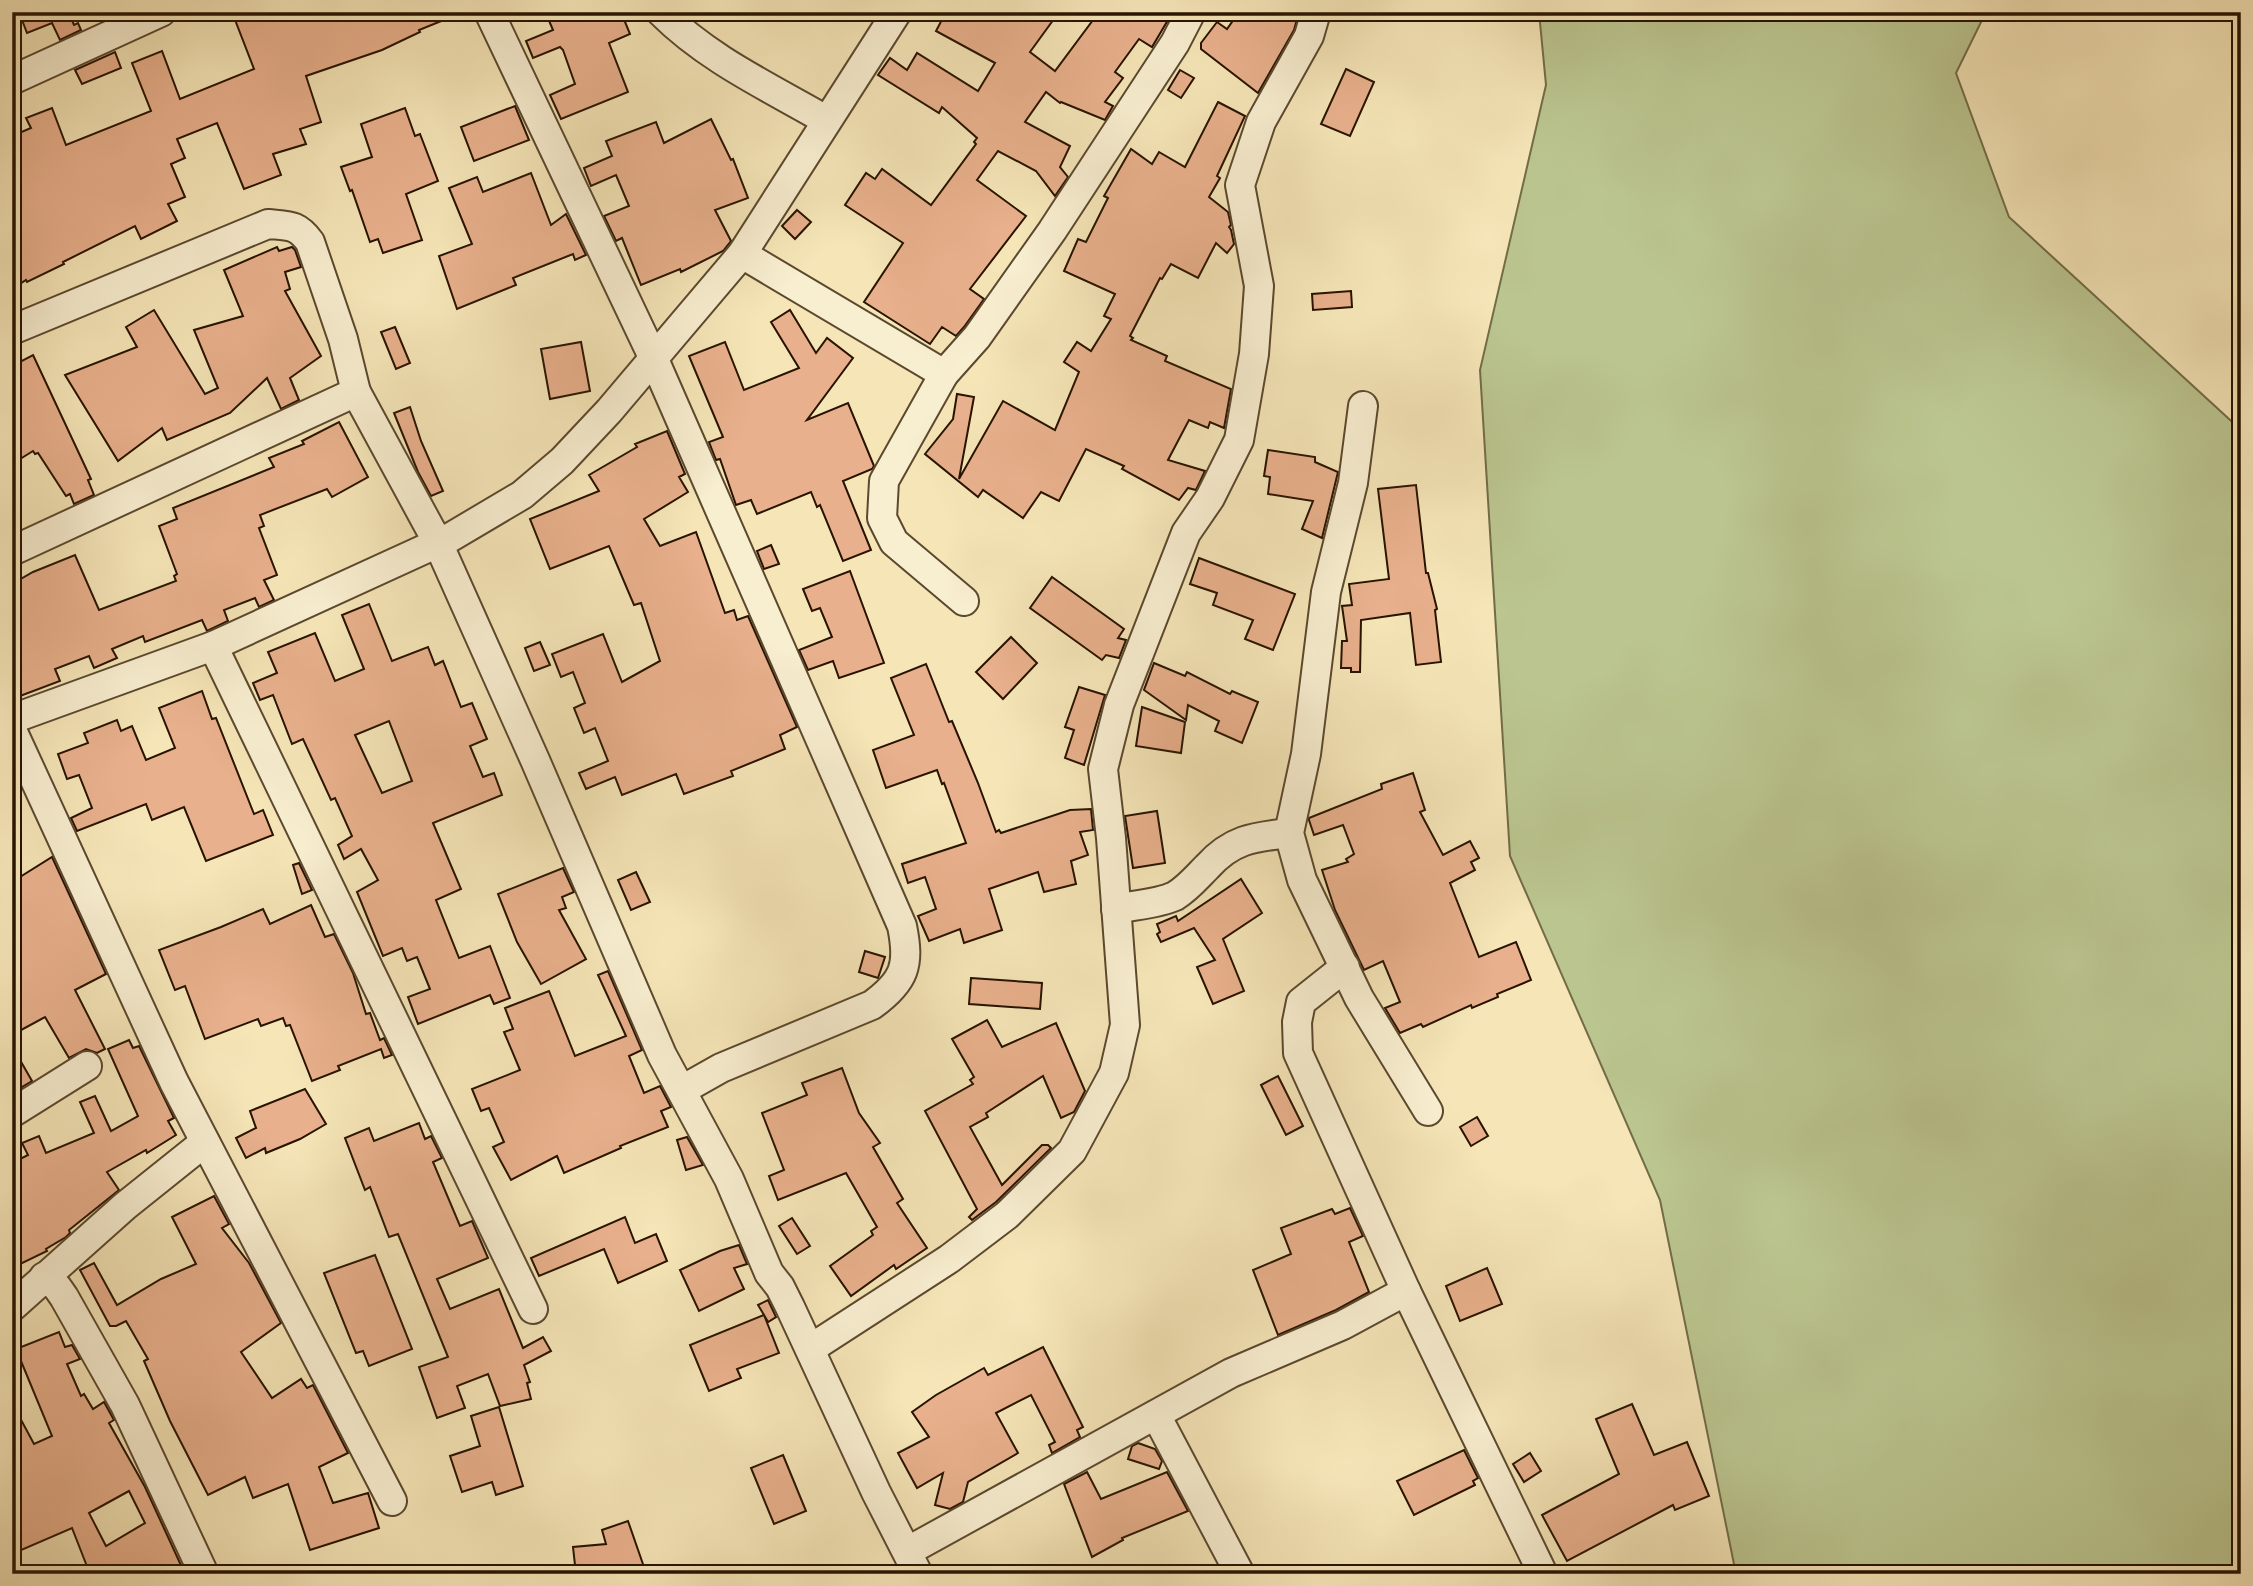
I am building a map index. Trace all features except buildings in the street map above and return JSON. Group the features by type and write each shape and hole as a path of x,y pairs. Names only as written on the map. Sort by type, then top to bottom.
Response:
{"street":[{"path":"12,80 161,12"},
{"path":"489,12 653,357 902,926 907,953 902,971 890,992 872,1004 721,1068 682,1090"},
{"path":"661,12 678,29 710,52 826,120"},
{"path":"12,719 213,646 438,543 522,495 562,461 609,411 741,254 897,12"},
{"path":"964,601 894,542 882,518 884,481 944,374 977,337 1052,231 1175,43 1191,12"},
{"path":"810,1349 949,1258 1007,1214 1072,1151 1114,1073 1125,1025 1103,769 1119,705 1185,533 1210,498 1239,440 1254,354 1259,286 1240,185 1261,122 1309,36 1316,12"},
{"path":"12,330 268,224 300,229 310,242 343,339 356,392 438,543 663,1055 729,1179 769,1273 780,1287 876,1492 913,1563 1156,1415 1231,1373 1343,1325 1406,1291"},
{"path":"741,254 944,374"},
{"path":"12,551 356,392"},
{"path":"1363,406 1353,483 1326,592 1306,754 1289,833 1302,880 1359,998 1428,1111"},
{"path":"213,646 533,1309"},
{"path":"12,730 174,1082 392,1501"},
{"path":"1116,909 1173,897 1196,881 1228,846 1254,837 1289,833"},
{"path":"1345,967 1301,1002 1297,1022 1298,1053 1406,1291 1543,1574"},
{"path":"12,1113 87,1066"},
{"path":"12,1307 125,1206 205,1142"},
{"path":"44,1277 57,1287 64,1297 125,1405 204,1574"},
{"path":"1156,1415 1240,1574"}],"green space":[{"path":"1539,12 1986,12 1956,73 2009,217 2241,430 2241,1574 1736,1574 1660,1200 1510,856 1480,370 1546,85"}]}
